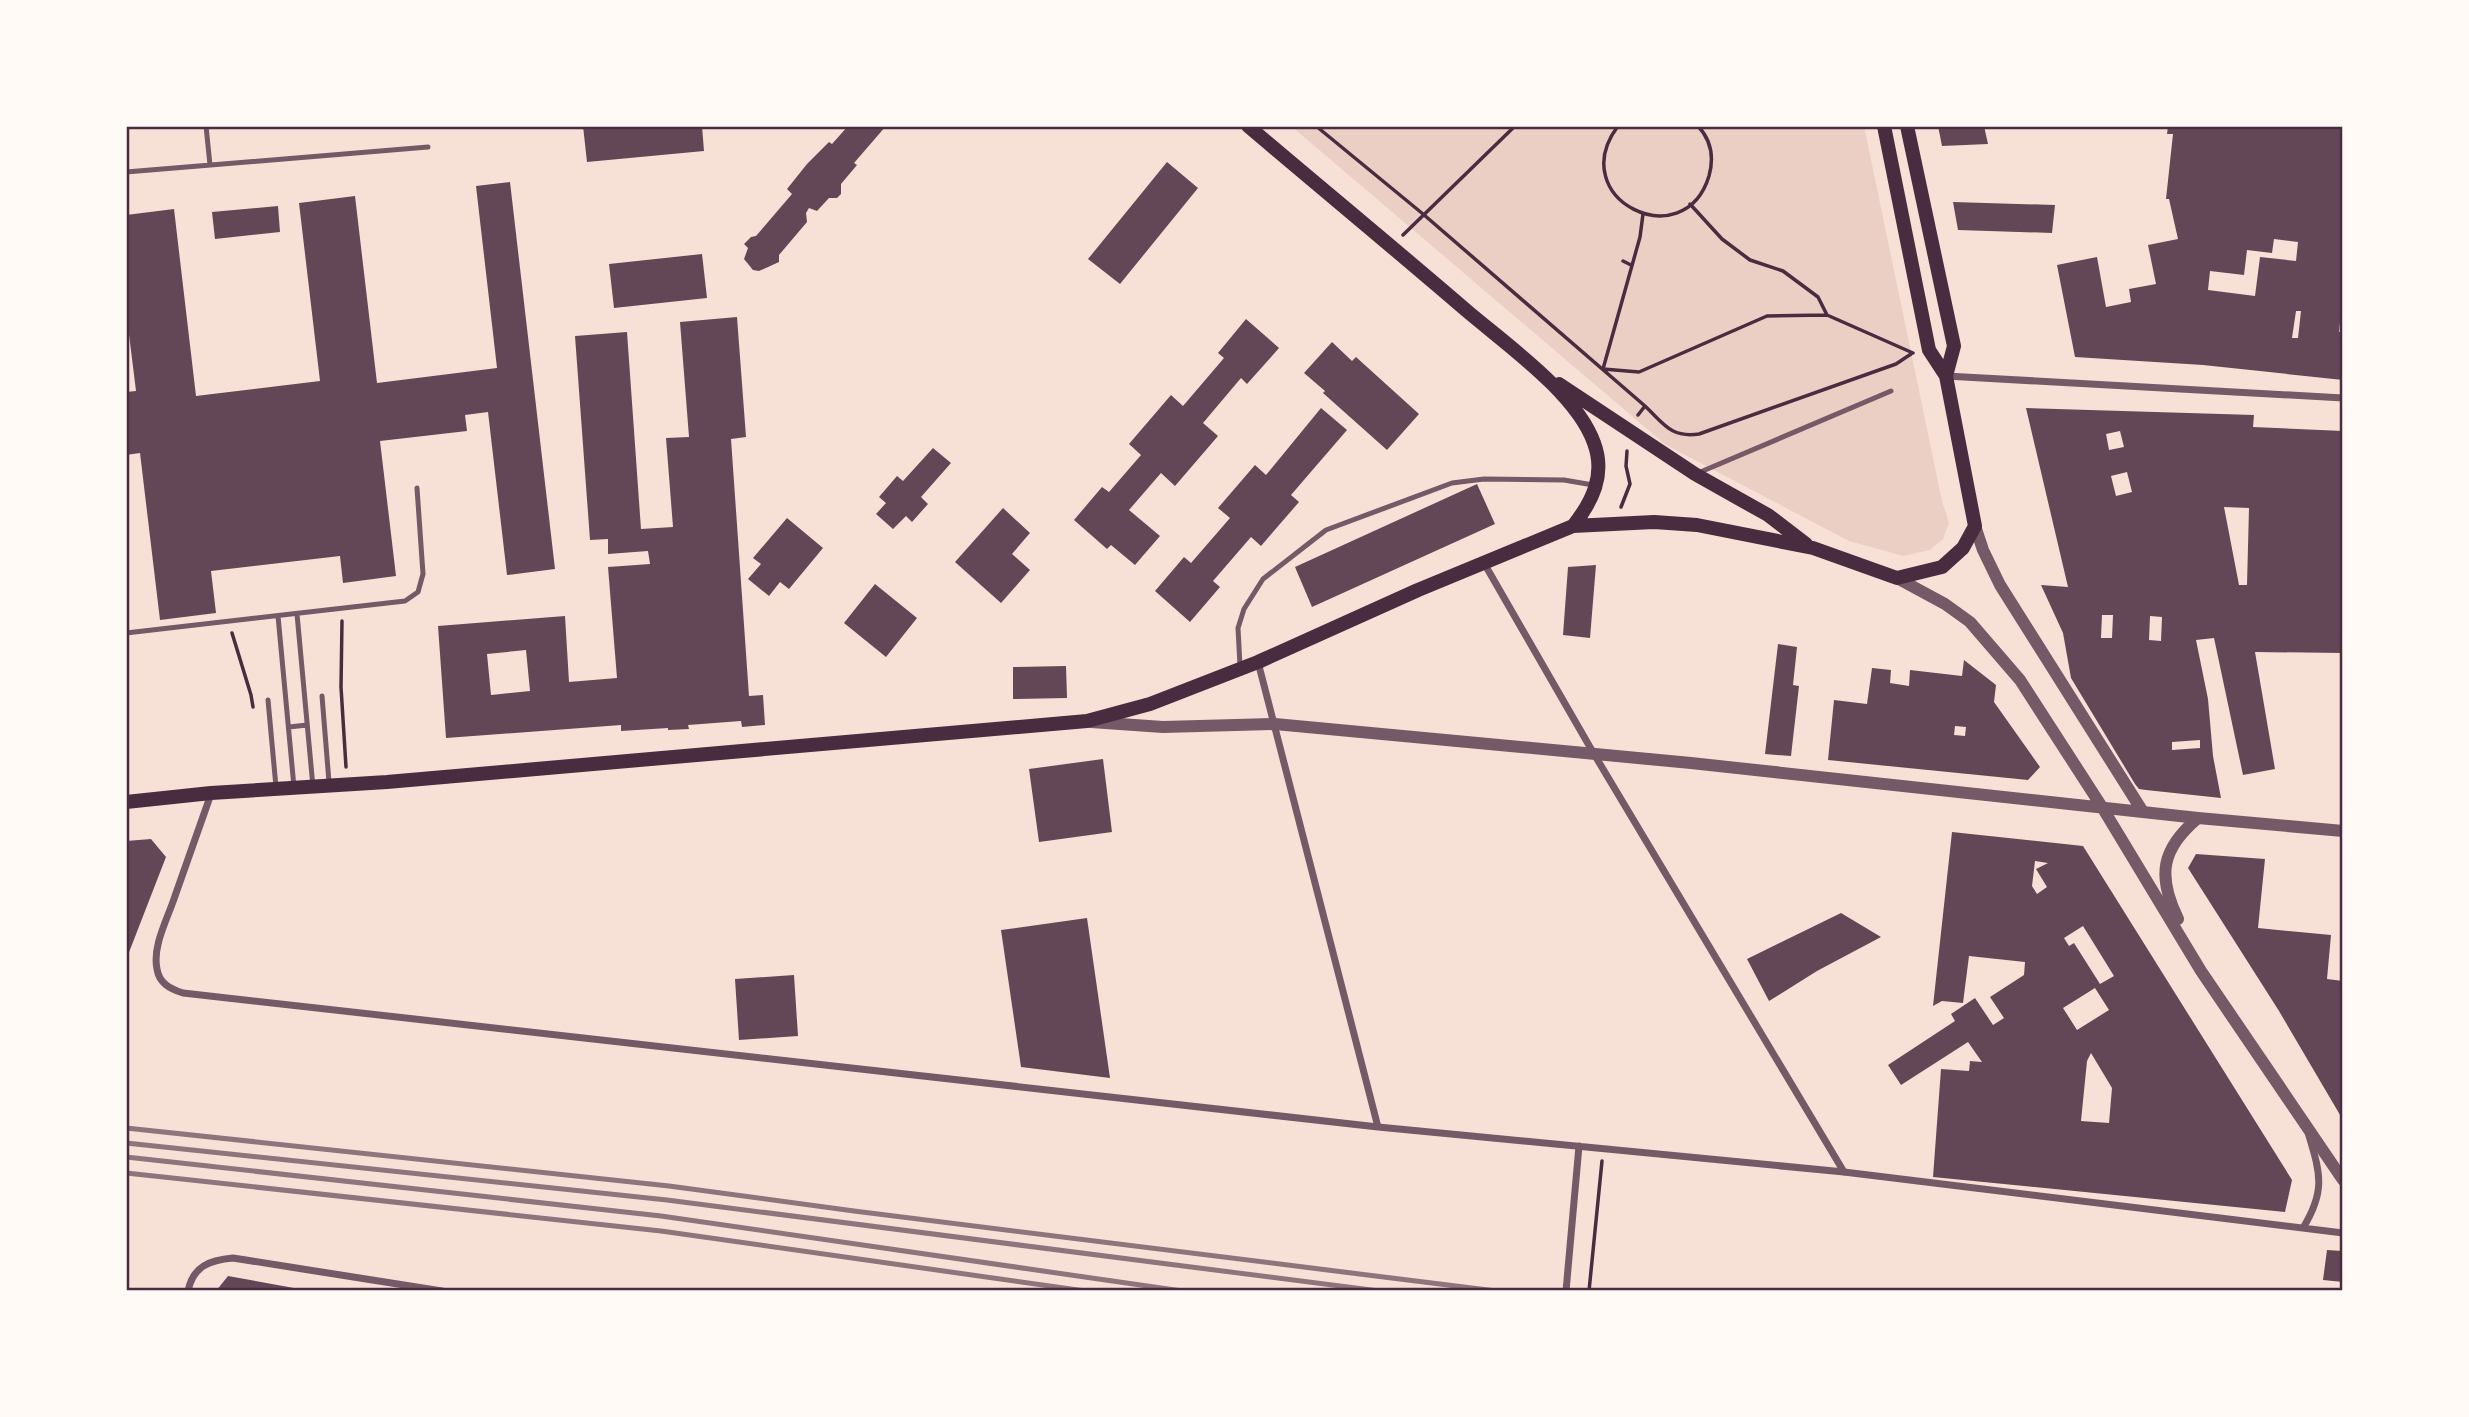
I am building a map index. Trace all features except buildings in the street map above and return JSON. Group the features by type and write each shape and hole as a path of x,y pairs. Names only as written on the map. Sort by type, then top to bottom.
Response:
{"main road":[{"path":"1248,126 1533,367 1568,401 1595,444 1599,464 1591,500 1573,526"},
{"path":"126,802 1087,721 1150,704 1258,662 1483,562 1573,526 1654,522 1697,525 1813,548 1897,578 1942,567 1963,548 1975,526 1946,376 1930,350 1884,126"},
{"path":"1907,126 1954,346 1946,376"},
{"path":"1533,367 1695,474 1768,515 1813,548"}],"street":[{"path":"1946,376 2343,398"},
{"path":"1975,526 2000,585 2143,812"},
{"path":"1483,562 1594,754 1844,1172"},
{"path":"1897,578 1945,604 1970,622 2032,697 2201,971 2343,1180"},
{"path":"1258,662 1378,1127"},
{"path":"1087,721 1163,727 1275,724 2343,831"},
{"path":"211,793 162,935 156,960 161,981 174,990 196,996 1378,1127 1844,1172 2343,1233"},
{"path":"2199,818 2183,830 2170,848 2165,874 2172,908 2201,971"},
{"path":"2303,1228 2319,1195 2320,1179 2305,1124"},
{"path":"1566,1291 1579,1146"},
{"path":"188,1291 198,1268 213,1260 233,1258 442,1291"}],"lane":[{"path":"206,126 209,165"},
{"path":"126,172 428,147"},
{"path":"1695,474 1891,391"},
{"path":"1240,669 1238,628 1244,609 1263,579 1326,530 1452,484 1484,479 1564,480 1596,486"},
{"path":"126,633 405,601 418,592 423,574 417,488"},
{"path":"297,614 313,787"},
{"path":"278,616 294,788"},
{"path":"322,696 330,786"},
{"path":"268,700 276,789"},
{"path":"289,727 307,725"}],"path":[{"path":"1315,126 1423,215 1674,433 1685,436 1699,434 1896,364 1913,353 1930,350"},
{"path":"1392,246 1515,126"},
{"path":"1618,126 1610,136 1605,150 1607,182 1628,208 1643,215 1659,217 1677,212 1690,204 1705,187 1712,164 1710,147 1698,126"},
{"path":"1690,204 1722,239 1750,260 1783,271 1818,297 1827,315"},
{"path":"1603,369 1643,215"},
{"path":"1623,261 1631,265"},
{"path":"1603,369 1639,372 1767,316 1827,315 1913,353"},
{"path":"1619,523 1623,498 1630,484 1626,466 1628,429 1645,406"},
{"path":"342,609 341,687 347,784"},
{"path":"228,621 251,695"},
{"path":"1589,1291 1603,1149"}],"shaded area":[{"path":"1291,126 1864,126 1942,501 1949,523 1943,539 1930,550 1903,556 1849,541 1666,445"}],"railway":[{"path":"126,1128 669,1186 1496,1291"},
{"path":"126,1143 667,1200 1379,1291"},
{"path":"126,1157 661,1216 1182,1291"},
{"path":"126,1173 661,1231 1085,1291"}]}
